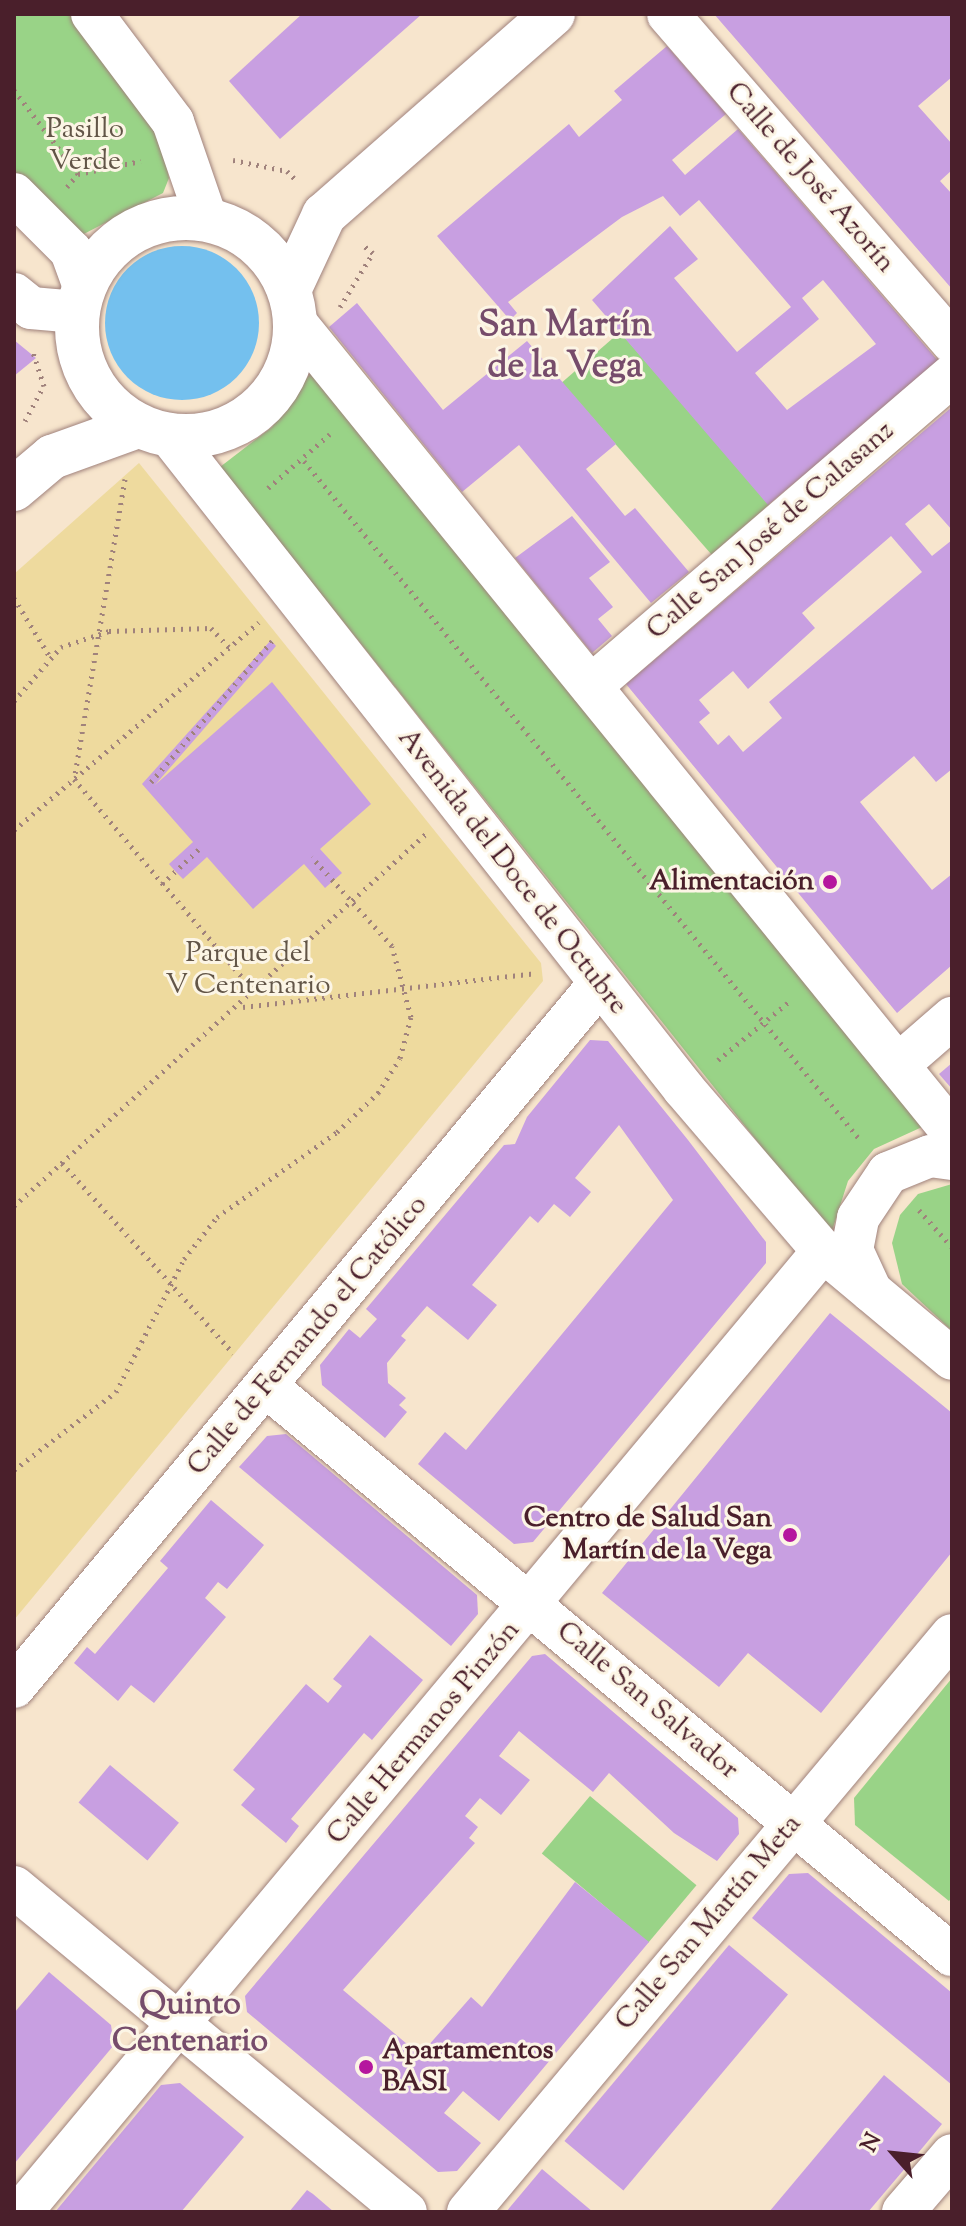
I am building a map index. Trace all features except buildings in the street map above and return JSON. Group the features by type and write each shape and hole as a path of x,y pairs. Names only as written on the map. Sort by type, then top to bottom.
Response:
{"street":[{"path":"92,14 187,152 222,224 269,254 293,306 591,686 952,1132"},
{"path":"52,457 145,441 202,436 259,409 293,355 293,306 324,215 553,14"},
{"name":"Calle de José Azorín","path":"668,14 952,342"},
{"path":"14,489 52,457 89,379 81,299 71,251 25,208"},
{"path":"81,299 104,254 134,230 169,218 222,224 324,215"},
{"path":"14,294 31,308 81,299"},
{"name":"Calle San José de Calasanz","path":"591,686 952,375"},
{"path":"89,379 145,441"},
{"name":"Avenida del Doce de Octubre","path":"145,441 293,593 599,984 823,1251 952,1359"},
{"name":"Calle de Fernando el Católico","path":"14,1687 267,1387 599,984"},
{"path":"898,1065 952,1018"},
{"path":"888,1173 930,1156 952,1159"},
{"name":"Avenida del Doce de Octubre","path":"872,1292 852,1250 858,1218 888,1173"},
{"name":"Calle Hermanos Pinzón","path":"21,2212 533,1605 823,1251"},
{"name":"Calle San Salvador","path":"267,1387 952,1955"},
{"name":"Calle San Martín Meta","path":"468,2212 952,1635"},
{"path":"14,1887 182,2020 406,2212"},
{"path":"903,2212 952,2155"}],"path":[{"path":"14,90 78,174"},
{"path":"25,208 78,174 187,152"},
{"path":"25,346 36,355 44,386 23,418 52,457"},
{"path":"145,441 99,634 74,779 252,989"},
{"path":"304,461 762,1024 952,1247"},
{"path":"14,830 293,593"},
{"path":"14,598 50,657"},
{"path":"14,701 50,657 99,634 211,628 229,647"},
{"path":"151,782 273,642"},
{"path":"14,1206 242,1007 252,989 459,805"},
{"path":"161,884 199,849"},
{"path":"14,1470 116,1392 171,1282 217,1217 337,1132 378,1093 409,1035 408,989 392,946 312,857"},
{"path":"242,1007 545,972"},
{"path":"684,1089 823,973"},
{"path":"62,1163 236,1357"}],"green space":[{"name":"Pasillo Verde","path":"14,14 74,14 159,128 169,178 163,193 78,237 14,176"},
{"path":"620,332 770,504 711,555 562,383"},
{"path":"311,372 933,1122 874,1149 848,1181 831,1234 220,467 272,427"},
{"path":"952,1184 952,1331 902,1284 892,1243 900,1215 918,1194"},
{"path":"952,1678 952,1897 949,1901 855,1825 854,1798"},
{"path":"590,1796 696,1885 648,1943 542,1853"}],"sand":[{"name":"Parque del V Centenario","path":"139,463 541,963 543,981 14,1620 14,574"}],"water":[{"path":"182,246 212,251 237,268 254,293 259,323 254,353 237,378 212,395 182,400 152,395 127,378 110,353 105,323 110,293 127,268 152,251"}],"place":[{"name":"Alimentación","path":"830,882"},
{"name":"Centro de Salud San Martín de la Vega","path":"790,1535"},
{"name":"Apartamentos BASI","path":"366,2067"}],"district":[{"name":"San Martín de la Vega","path":"565,346"},
{"name":"Quinto Centenario","path":"190,2024"}]}
